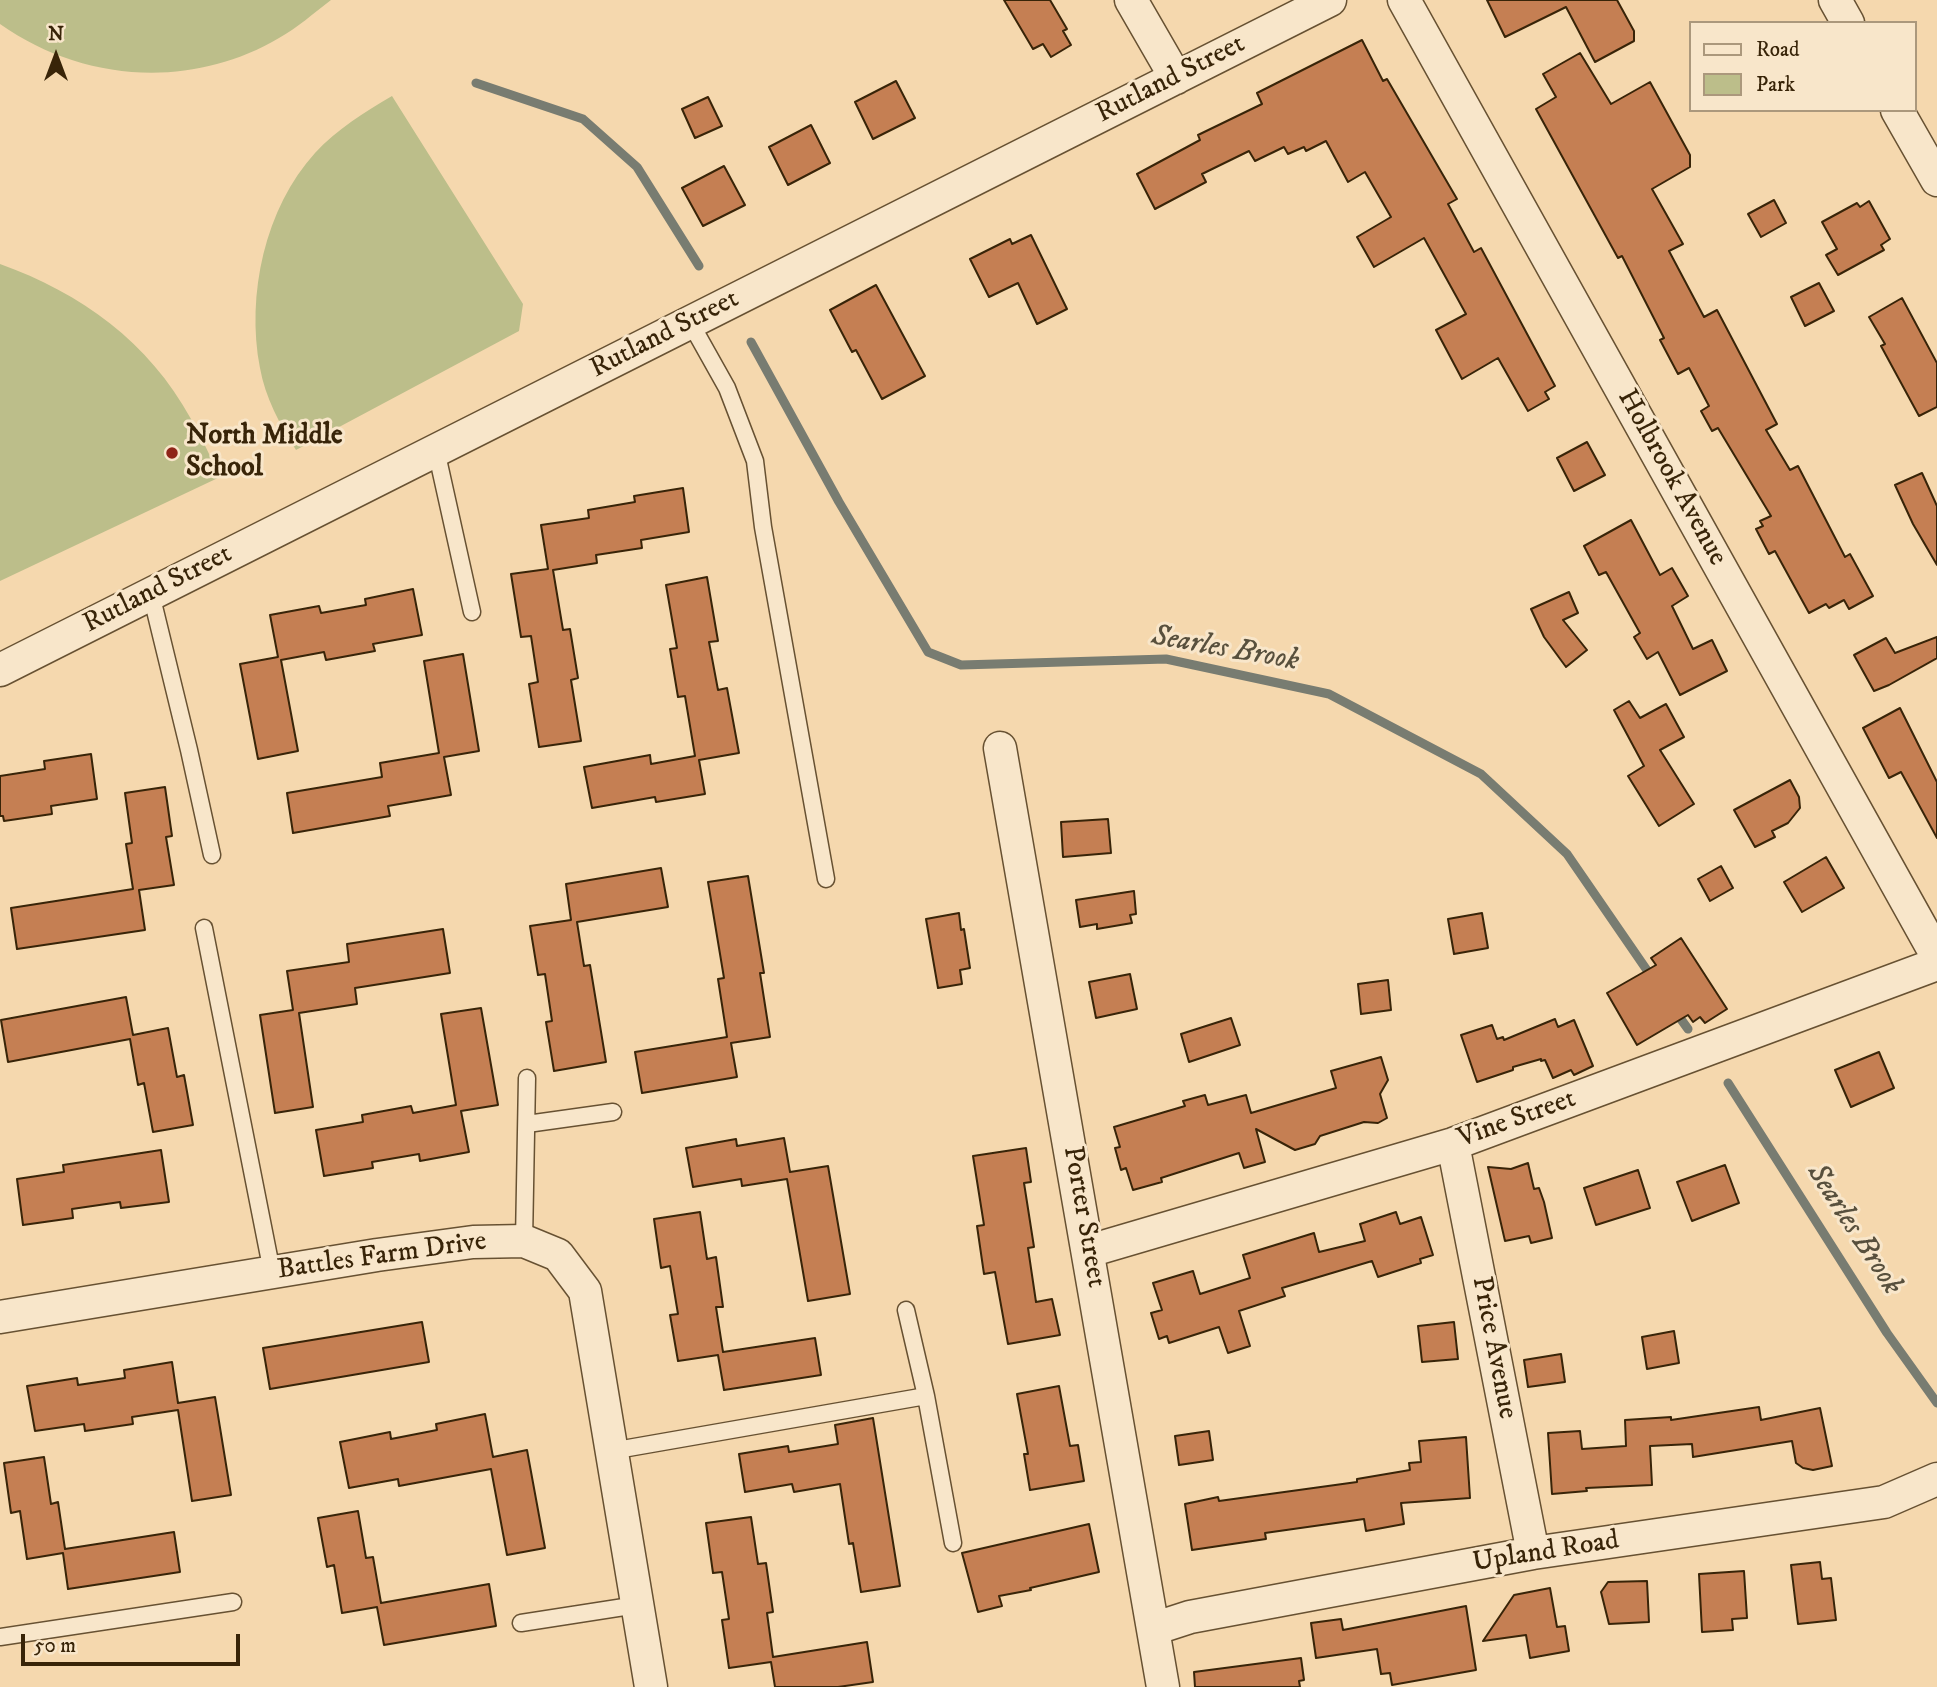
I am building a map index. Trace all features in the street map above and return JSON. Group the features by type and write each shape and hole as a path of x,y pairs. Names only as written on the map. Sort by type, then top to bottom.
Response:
{"street":[{"path":"1131,0 1176,78"},
{"name":"Rutland Street","path":"0,670 1330,0"},
{"name":"Holbrook Avenue","path":"1404,0 1937,956"},
{"path":"1835,0 1847,21"},
{"path":"1898,112 1937,180"},
{"name":"Porter Street","path":"1000,748 1163,1687"},
{"name":"Vine Street","path":"1089,1251 1453,1144 1937,964"},
{"name":"Price Avenue","path":"1453,1144 1533,1553"},
{"name":"Battles Farm Drive","path":"0,1317 473,1242 524,1241 558,1255 585,1292 651,1687"},
{"name":"Upland Road","path":"1153,1629 1190,1617 1533,1553 1884,1502 1937,1479"}],"lane":[{"path":"690,322 727,388 755,461 763,527 826,879"},
{"path":"436,450 472,612"},
{"path":"151,594 212,855"},
{"path":"204,928 272,1272"},
{"path":"524,1241 527,1078"},
{"path":"527,1124 613,1112"},
{"path":"906,1310 926,1396 953,1543"},
{"path":"611,1451 926,1396"},
{"path":"0,1637 233,1602"},
{"path":"521,1623 637,1605"}],"green space":[{"path":"0,0 331,0 286,34 245,55 210,66 174,72 137,72 101,68 66,58 32,43 0,24"},
{"path":"392,96 523,304 519,331 296,450 265,390 260,368 256,311 264,254 283,200 315,153 342,129"},
{"path":"0,264 30,276 85,305 133,344 155,366 174,391 199,433 220,477 0,581"}],"building":[{"path":"1004,0 1050,0 1067,29 1063,31 1071,45 1051,57 1043,44 1033,49"},
{"path":"1487,0 1617,0 1634,31 1634,41 1595,62 1566,7 1505,37"},
{"path":"1362,40 1383,81 1387,79 1457,199 1448,204 1474,252 1481,248 1555,386 1545,392 1549,399 1528,411 1498,358 1462,379 1436,330 1466,314 1424,238 1374,267 1357,237 1391,217 1365,172 1348,182 1326,141 1306,151 1304,147 1288,154 1284,147 1255,161 1249,151 1202,174 1206,182 1155,209 1137,174 1200,140 1198,135 1262,104 1257,93"},
{"path":"1580,53 1611,104 1650,82 1690,155 1690,167 1652,189 1683,244 1669,251 1704,317 1717,310 1777,424 1766,430 1790,470 1798,466 1845,557 1850,554 1873,596 1849,609 1844,600 1829,608 1826,604 1809,613 1775,551 1769,554 1756,529 1763,526 1760,521 1771,516 1718,428 1712,431 1701,411 1709,406 1689,368 1678,374 1660,340 1664,338 1622,256 1618,258 1536,109 1556,97 1543,74"},
{"path":"896,81 915,118 873,139 855,102"},
{"path":"708,97 722,126 695,138 682,109"},
{"path":"811,125 830,163 788,185 769,147"},
{"path":"724,166 745,205 703,226 682,188"},
{"path":"1774,200 1786,223 1761,237 1748,214"},
{"path":"1869,201 1890,239 1881,245 1884,250 1838,275 1826,255 1837,249 1822,222 1857,203 1860,207"},
{"path":"1031,235 1067,309 1037,324 1018,283 989,297 970,259 1010,239 1012,244"},
{"path":"1819,283 1834,311 1805,326 1791,297"},
{"path":"876,285 925,376 882,399 856,350 852,352 830,310"},
{"path":"1902,298 1937,363 1937,407 1919,416 1881,346 1885,344 1869,317"},
{"path":"1587,442 1605,475 1574,491 1557,458"},
{"path":"1922,473 1937,506 1937,565 1913,524 1895,485"},
{"path":"683,488 689,532 641,540 642,548 596,555 597,563 553,570 563,630 570,629 578,678 571,680 581,741 539,747 529,684 538,682 531,636 521,637 511,574 548,569 541,525 589,518 588,510 635,502 634,496"},
{"path":"1631,520 1660,575 1672,568 1688,596 1672,606 1693,649 1712,640 1727,671 1680,695 1658,652 1647,659 1634,637 1640,633 1606,572 1599,575 1584,546"},
{"path":"707,577 718,641 709,642 718,690 727,688 739,753 699,760 705,794 656,802 655,797 592,808 584,767 650,755 651,764 695,756 685,696 678,697 670,649 677,648 666,585"},
{"path":"413,589 422,635 373,644 375,651 326,660 324,652 281,660 298,751 258,759 240,664 278,657 270,615 319,606 321,613 366,605 365,599"},
{"path":"1569,592 1578,613 1563,620 1587,650 1566,667 1544,637 1531,609"},
{"path":"1937,637 1937,658 1874,691 1854,655 1886,638 1895,653"},
{"path":"463,654 479,751 444,757 451,795 388,806 390,816 293,833 287,793 382,777 380,763 439,753 424,661"},
{"path":"1629,701 1640,718 1666,704 1684,737 1660,750 1694,804 1659,826 1628,776 1644,766 1614,710"},
{"path":"1900,708 1937,782 1937,838 1901,772 1889,778 1863,728"},
{"path":"91,754 97,799 51,806 52,814 4,821 3,816 0,816 0,776 45,769 44,761"},
{"path":"1790,780 1799,797 1800,808 1788,823 1772,831 1775,837 1755,847 1734,810"},
{"path":"165,787 172,836 166,837 174,885 139,890 145,930 17,949 11,908 133,889 126,844 132,843 125,793"},
{"path":"1108,819 1111,853 1063,857 1061,822"},
{"path":"1826,857 1844,888 1802,912 1784,882"},
{"path":"1721,866 1733,888 1710,901 1698,879"},
{"path":"661,868 668,907 577,922 584,966 590,965 606,1062 554,1071 546,1022 552,1021 545,974 538,975 530,926 571,920 566,884"},
{"path":"748,876 764,973 760,973 770,1037 731,1043 737,1077 642,1093 635,1052 727,1037 718,979 724,978 708,882"},
{"path":"1134,891 1136,914 1130,915 1132,923 1097,929 1097,924 1080,927 1076,900"},
{"path":"959,913 970,968 960,970 962,984 938,988 926,919"},
{"path":"1482,913 1488,948 1454,954 1448,919"},
{"path":"443,929 450,973 355,988 357,1004 299,1013 313,1107 275,1113 260,1015 293,1010 287,971 349,962 347,944"},
{"path":"1681,938 1727,1009 1705,1023 1700,1017 1693,1022 1688,1015 1637,1045 1607,993 1656,965 1651,958"},
{"path":"1130,974 1137,1009 1096,1018 1089,982"},
{"path":"1388,980 1391,1010 1361,1014 1358,984"},
{"path":"126,997 133,1035 168,1028 177,1077 184,1075 193,1125 153,1132 144,1083 138,1085 130,1039 8,1062 1,1020"},
{"path":"481,1008 498,1105 461,1111 469,1152 420,1161 419,1154 372,1162 373,1168 324,1176 316,1130 363,1122 362,1115 411,1106 413,1113 456,1105 441,1014"},
{"path":"1231,1018 1240,1045 1189,1062 1181,1034"},
{"path":"1555,1019 1558,1027 1574,1020 1593,1066 1574,1075 1571,1070 1553,1078 1545,1060 1541,1059 1477,1082 1461,1035 1492,1025 1497,1039 1503,1037 1504,1040"},
{"path":"1879,1052 1894,1088 1851,1107 1835,1070"},
{"path":"1381,1057 1388,1080 1380,1094 1387,1118 1378,1123 1364,1122 1320,1136 1315,1144 1295,1150 1256,1129 1265,1162 1244,1168 1239,1153 1161,1178 1162,1182 1133,1190 1126,1168 1121,1170 1115,1148 1120,1147 1114,1127 1185,1106 1183,1101 1205,1095 1208,1105 1246,1095 1251,1113 1336,1088 1331,1071"},
{"path":"784,1138 790,1172 828,1166 850,1294 808,1301 787,1179 742,1186 741,1179 693,1187 686,1148 736,1139 737,1146"},
{"path":"1026,1148 1031,1182 1024,1183 1034,1247 1028,1248 1036,1302 1052,1299 1060,1335 1008,1344 995,1272 984,1274 977,1226 984,1225 973,1156"},
{"path":"161,1150 169,1202 121,1208 120,1202 72,1209 73,1218 23,1225 17,1179 64,1172 63,1165"},
{"path":"1528,1163 1534,1189 1539,1188 1544,1202 1552,1238 1531,1243 1529,1236 1505,1241 1488,1167 1511,1169"},
{"path":"1725,1165 1739,1203 1692,1221 1677,1182"},
{"path":"1638,1170 1650,1208 1596,1225 1584,1188"},
{"path":"700,1212 707,1259 716,1257 723,1307 716,1307 723,1352 815,1338 821,1375 724,1390 718,1355 678,1361 670,1315 678,1314 670,1266 661,1268 654,1219"},
{"path":"1396,1212 1400,1224 1421,1217 1433,1255 1420,1259 1421,1263 1378,1277 1372,1261 1282,1288 1285,1296 1239,1311 1250,1346 1228,1353 1219,1327 1169,1343 1167,1336 1159,1339 1151,1313 1162,1310 1153,1283 1193,1271 1200,1294 1250,1278 1243,1255 1314,1233 1319,1252 1365,1241 1360,1224"},
{"path":"422,1322 429,1362 270,1389 263,1348"},
{"path":"1454,1322 1458,1359 1422,1362 1418,1326"},
{"path":"1674,1331 1679,1363 1647,1369 1642,1337"},
{"path":"1561,1354 1565,1382 1528,1387 1524,1360"},
{"path":"172,1362 178,1403 215,1397 231,1495 192,1501 178,1410 132,1417 133,1424 85,1431 84,1424 35,1431 27,1386 77,1378 78,1385 125,1378 124,1370"},
{"path":"1059,1386 1070,1446 1078,1445 1084,1481 1030,1490 1024,1454 1028,1454 1017,1394"},
{"path":"1759,1407 1761,1420 1820,1408 1832,1466 1813,1470 1803,1468 1796,1463 1792,1441 1693,1457 1692,1444 1650,1446 1652,1485 1586,1488 1587,1491 1552,1494 1548,1433 1580,1431 1582,1449 1626,1446 1625,1420 1671,1417 1671,1420"},
{"path":"485,1414 493,1457 527,1450 545,1548 507,1555 491,1469 399,1486 398,1479 349,1488 340,1442 390,1432 391,1439 437,1430 436,1424"},
{"path":"873,1418 900,1586 861,1592 853,1543 849,1544 840,1484 794,1492 792,1484 745,1492 739,1454 788,1446 789,1452 838,1444 835,1425"},
{"path":"1209,1431 1213,1460 1179,1465 1175,1436"},
{"path":"1466,1437 1470,1498 1401,1503 1404,1524 1366,1531 1364,1519 1265,1533 1266,1539 1192,1550 1185,1504 1218,1497 1219,1501 1357,1482 1357,1479 1410,1470 1409,1463 1421,1462 1419,1441"},
{"path":"44,1457 51,1504 58,1502 65,1549 174,1532 180,1572 68,1589 63,1553 27,1559 20,1511 11,1513 4,1463"},
{"path":"358,1511 366,1558 373,1557 381,1603 489,1584 496,1626 384,1645 377,1607 342,1613 334,1565 327,1567 318,1518"},
{"path":"751,1517 758,1564 766,1563 773,1612 767,1613 773,1657 867,1642 873,1682 838,1687 775,1687 771,1662 729,1668 722,1620 729,1619 722,1572 713,1573 706,1523"},
{"path":"1089,1524 1099,1572 999,1596 1002,1606 978,1612 962,1553"},
{"path":"1820,1562 1822,1579 1831,1578 1836,1620 1798,1624 1791,1565"},
{"path":"1744,1571 1747,1618 1732,1619 1733,1630 1702,1632 1699,1574"},
{"path":"1647,1581 1649,1622 1609,1624 1601,1592 1608,1582"},
{"path":"1550,1588 1557,1627 1565,1626 1569,1651 1530,1658 1526,1635 1483,1641 1514,1595"},
{"path":"1466,1606 1476,1670 1392,1685 1390,1673 1381,1674 1377,1649 1316,1658 1311,1623 1341,1619 1343,1630"},
{"path":"1301,1658 1304,1680 1299,1681 1300,1687 1195,1687 1194,1672"}],"waterway":[{"name":"Searles Brook","path":"476,83 583,119 637,167 699,266"},
{"name":"Searles Brook","path":"751,342 839,502 928,652 961,665 1166,659 1329,694 1481,774 1567,854 1653,979"},
{"name":"Searles Brook","path":"1675,1011 1688,1029"},
{"name":"Searles Brook","path":"1728,1083 1887,1333 1937,1403"}],"place":[{"name":"North Middle School","path":"172,453"}]}
